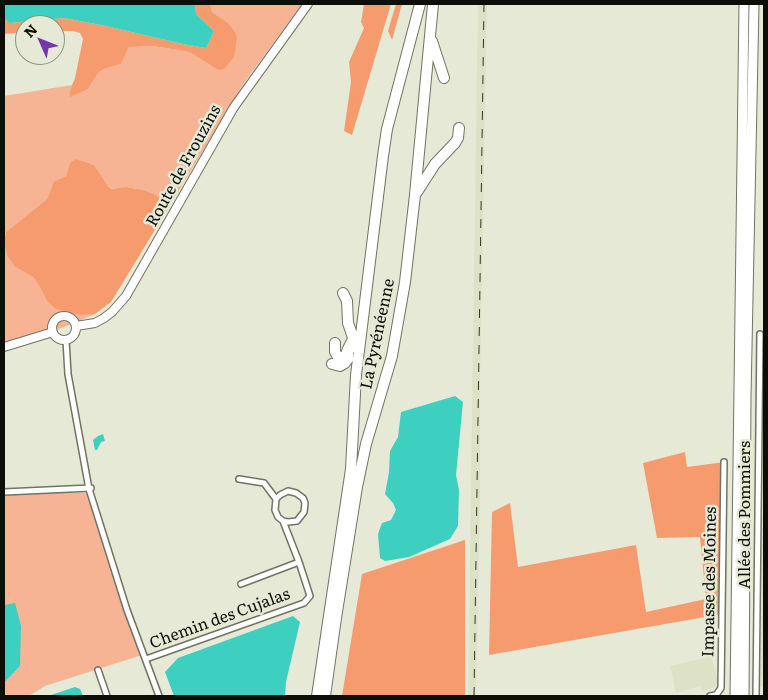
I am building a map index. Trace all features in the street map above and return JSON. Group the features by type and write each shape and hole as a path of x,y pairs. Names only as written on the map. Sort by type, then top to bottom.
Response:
{"highway":[{"name":"La Pyrénéenne","path":"317,696 351,469 353,351 362,320 387,129 420,4"},
{"name":"La Pyrénéenne","path":"325,696 357,487 366,444 392,356 400,310 416,195 433,4"},
{"path":"430,34 444,78"},
{"path":"416,195 427,175 455,143 458,138 459,128"},
{"path":"342,293 347,301 348,324 353,351"},
{"path":"353,339 362,320"},
{"path":"332,364 340,366 345,364 353,351 353,339 348,324"},
{"path":"335,343 335,352 338,357 345,357 353,351"}],"main road":[{"name":"Route de Frouzins","path":"76,326 96,323 112,312 126,296 234,107 308,4"},
{"path":"735,696 744,4"},
{"path":"744,696 746,396 754,4"},
{"path":"62,316 72,319 76,326 72,336 66,340 58,338 52,328 55,321 62,316"},
{"path":"4,347 53,332"}],"street":[{"name":"Allée des Pommiers","path":"756,696 762,515 758,456 760,334"},
{"path":"66,340 68,374 90,488 127,610 159,696"},
{"name":"Impasse des Moines","path":"710,696 716,694 721,688 724,462"},
{"name":"Chemin des Cujalas","path":"146,659 304,603 310,596 283,521 275,513 274,505 276,499 264,483 239,479"},
{"path":"4,492 90,488"},
{"path":"276,499 283,493 291,491 299,494 305,503 302,517 292,522 283,521"},
{"path":"241,584 299,562"},
{"path":"98,670 107,696"}],"shaded area":[{"path":"195,4 210,4 212,12 227,22 235,32 237,38 234,57 224,69 218,70 191,53 184,51 153,46 129,47 121,64 104,69 98,73 88,89 70,97 70,90 75,78 83,39 80,33 65,31 65,18 206,48 214,31 196,14"},
{"path":"210,4 302,4 244,83 167,210 163,201 156,195 144,190 126,187 113,189 108,186 94,165 70,163 66,176 54,181 47,199 6,232 4,236 4,96 72,85 70,90 71,96 88,89 98,73 104,69 121,64 129,47 153,46 184,51 191,53 218,70 227,22 212,12"},
{"path":"364,4 391,4 352,135 344,131 351,82 349,62 364,28 361,22"},
{"path":"396,4 402,4 392,40 388,31"},
{"path":"478,4 487,4 480,375 480,505 476,696 468,696"},
{"path":"4,15 10,23 15,23 15,33 4,34"},
{"path":"76,159 94,165 112,189 126,187 144,190 156,195 163,201 167,210 111,302 95,314 81,315 56,309 46,300 33,277 15,267 7,256 4,242 6,232 47,199 54,181 66,176 70,163"},
{"path":"4,242 7,256 15,267 33,277 46,300 81,315 95,314 59,329 4,344"},
{"path":"685,452 687,467 725,462 722,614 489,655 492,512 510,503 518,567 636,545 646,612 706,599 700,537 657,538 643,463"},
{"path":"4,492 86,493 142,655 45,686 29,696 4,696 4,683 20,666 20,649 4,601"},
{"path":"764,517 764,686 758,688 761,518"},
{"path":"465,540 465,696 342,696 362,574"},
{"path":"711,656 719,686 702,691 700,686 676,693 670,666"}],"water":[{"path":"4,4 195,4 196,14 214,31 206,48 65,18 65,15 15,15 15,23 10,23 4,18"},
{"path":"455,396 463,402 456,475 459,490 458,526 450,539 409,557 385,561 380,558 378,534 382,523 391,520 396,510 385,494 390,451 398,437 401,412"},
{"path":"103,434 105,441 101,442 97,450 95,450 93,440"},
{"path":"4,601 5,605 15,603 21,626 20,666 4,683"},
{"path":"293,616 300,622 286,682 285,696 174,696 165,672 178,658"},
{"path":"75,687 80,689 83,696 48,696"}],"railway":[{"path":"474,696 484,4"}]}
